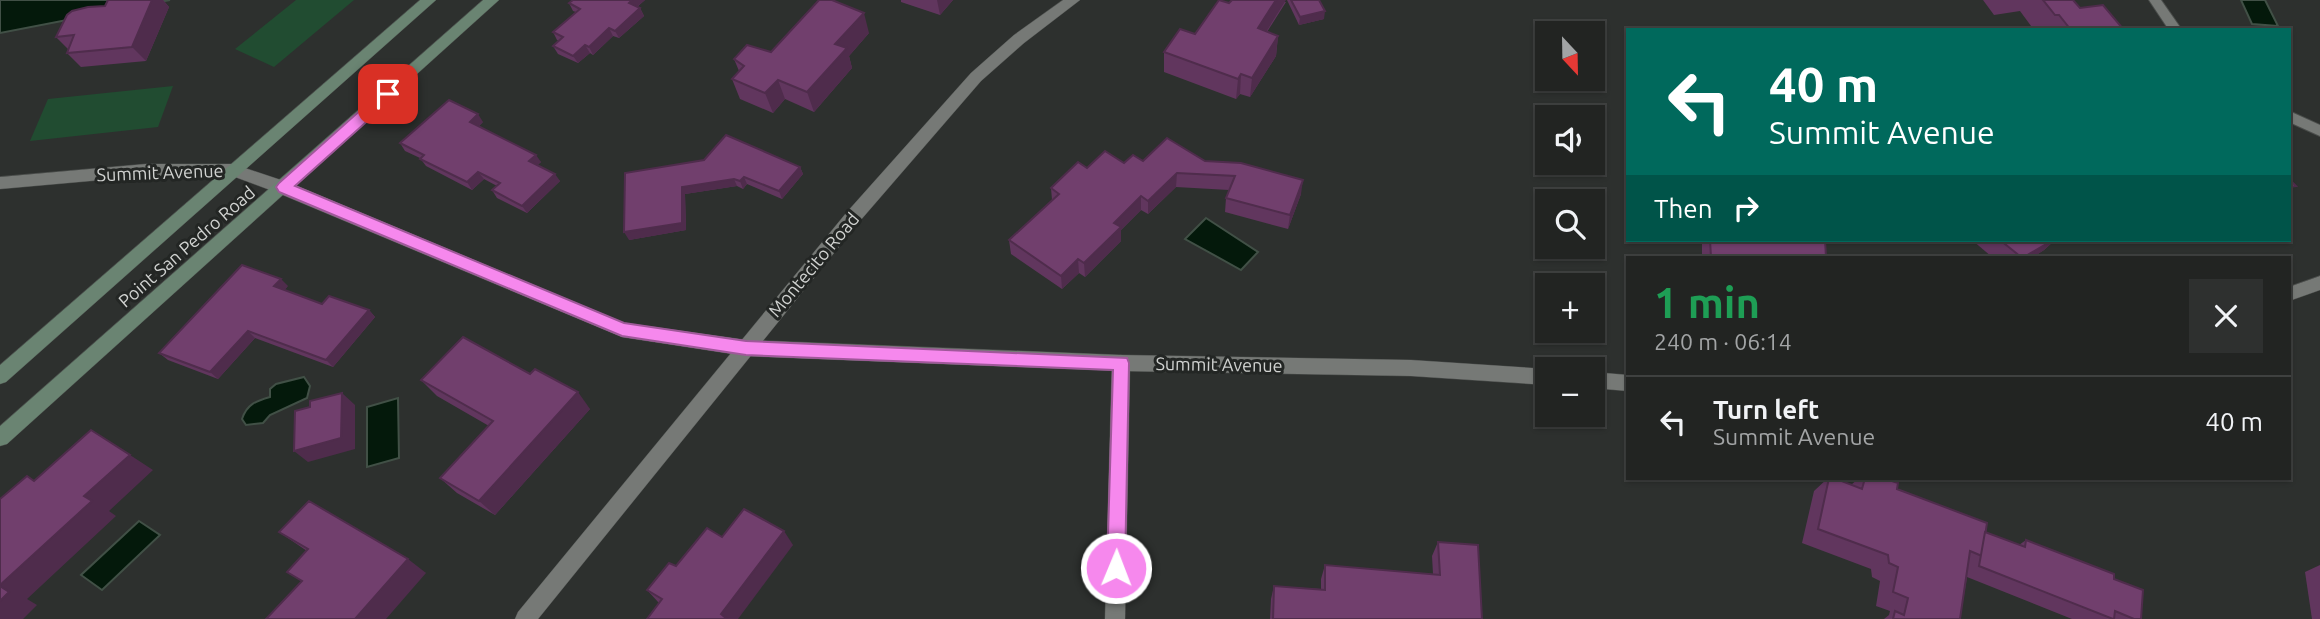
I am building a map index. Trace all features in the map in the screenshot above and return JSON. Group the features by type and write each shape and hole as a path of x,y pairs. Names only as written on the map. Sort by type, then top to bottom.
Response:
{"main road":[{"name":"Point San Pedro Road","path":"0,376 429,0"},
{"name":"Point San Pedro Road","path":"0,438 492,0"}],"street":[{"name":"Montecito Road","path":"525,619 853,218 976,77 1018,40 1073,0"},
{"name":"Summit Avenue","path":"0,183 146,170 233,170 284,187 622,330 746,348 1121,363 1411,368 1535,376"},
{"path":"2291,293 2320,283"},
{"path":"1115,619 1121,363"},
{"path":"1605,381 1626,383"}],"lane":[{"path":"2155,0 2175,28"},
{"path":"2291,117 2320,131"}],"green space":[{"path":"296,0 354,0 274,67 235,49"},
{"path":"173,86 158,127 30,141 48,99"}],"shaded area":[{"path":"0,0 170,0 0,33"},
{"path":"2241,0 2265,0 2278,26 2252,24"},
{"path":"1206,218 1258,252 1241,270 1185,239"},
{"path":"304,377 310,386 307,398 270,415 263,423 246,425 242,419 249,407 270,397 270,389 276,384"},
{"path":"398,398 399,458 367,467 367,407"},
{"path":"139,521 160,535 102,590 81,575"}],"building":[{"path":"108,0 152,0 132,47 67,53 74,35 56,37 67,15 88,7 105,6"},
{"path":"573,0 632,0 629,3 640,8 615,31 609,28 589,47 585,45 573,56 553,46 563,37 553,32 580,9 569,3"},
{"path":"819,0 832,0 864,13 835,44 847,48 807,92 778,80 765,93 732,79 744,66 734,59 747,45 771,52"},
{"path":"1219,0 1229,3 1232,0 1276,0 1258,28 1278,36 1252,78 1241,74 1238,79 1164,52 1180,29 1195,34"},
{"path":"1291,0 1319,0 1325,11 1300,17"},
{"path":"2043,0 2073,0 2080,8 2103,5 2122,28 2069,28 2059,15 2055,15"},
{"path":"449,100 478,114 470,122 536,155 529,161 555,174 522,206 492,190 500,183 478,172 467,182 420,159 424,155 400,143"},
{"path":"726,135 800,167 779,191 744,177 740,181 734,179 682,187 682,223 624,232 625,173 704,160"},
{"path":"1167,138 1205,161 1241,163 1303,180 1290,215 1226,198 1235,176 1177,173 1148,201 1141,196 1114,223 1121,227 1084,263 1078,259 1061,276 1009,240 1059,194 1051,188 1078,162 1087,168 1105,151 1124,163 1133,155 1143,161"},
{"path":"1710,242 1825,242 1826,256 1711,256"},
{"path":"2002,242 2050,242 2026,256 2020,256"},
{"path":"242,265 281,279 274,286 322,304 329,296 369,310 326,360 248,331 210,372 159,353"},
{"path":"463,337 530,374 535,369 578,392 479,501 440,478 493,421 421,380"},
{"path":"342,393 341,438 294,451 295,411 310,407 310,401"},
{"path":"91,430 130,455 84,496 92,501 0,585 0,499 27,476 34,481"},
{"path":"1829,480 1839,480 1862,489 1864,480 1889,480 1898,483 1897,489 1987,523 1982,556 1970,551 1960,619 1893,619 1895,611 1904,615 1908,598 1893,592 1898,567 1889,563 1888,555 1818,529"},
{"path":"309,501 408,559 355,619 266,619 302,581 287,572 308,549 279,532"},
{"path":"744,509 784,531 721,614 727,619 647,619 662,599 647,590 669,563 676,566 707,528 722,537"},
{"path":"1985,532 2025,547 2026,540 2114,574 2114,579 2143,590 2141,619 2115,611 2113,619 1979,566"},
{"path":"1438,542 1478,545 1482,619 1273,619 1274,586 1325,590 1325,565 1440,575"},
{"path":"0,586 9,592 0,601"}],"route":[{"path":"388,94 284,187 622,330 746,348 1121,363 1116,568"}]}
